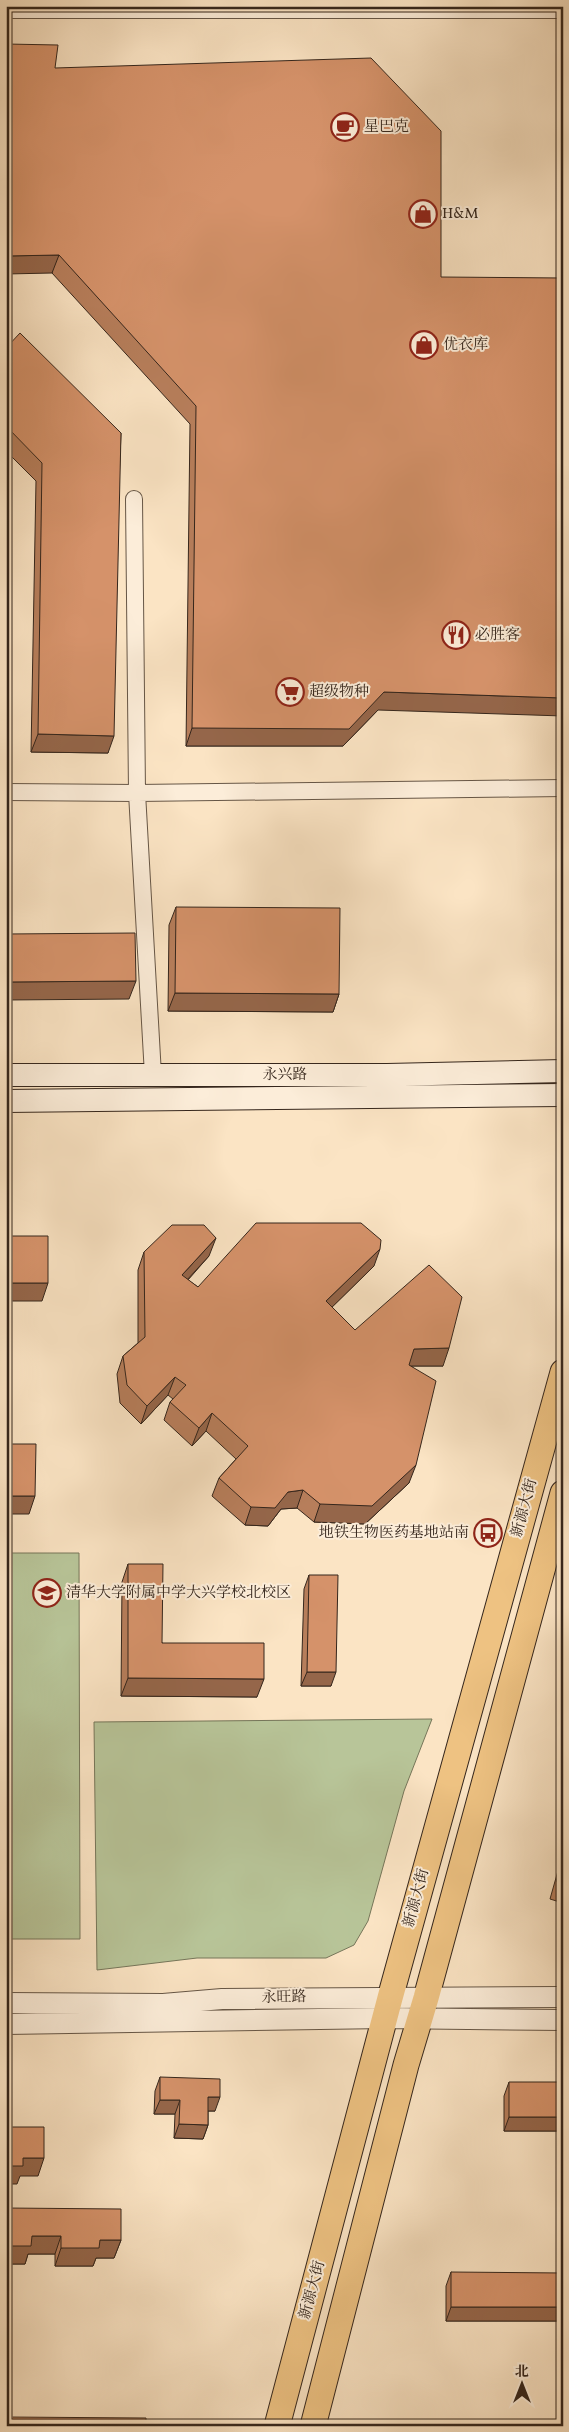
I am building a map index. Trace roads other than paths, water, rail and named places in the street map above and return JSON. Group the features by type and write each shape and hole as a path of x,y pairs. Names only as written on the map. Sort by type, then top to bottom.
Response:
{"main road":[{"name":"永兴路","path":"6,1075 387,1075 563,1071"},
{"name":"永兴路","path":"6,1101 563,1095"},
{"name":"新源大街","path":"277,2426 387,2008 563,1372"},
{"path":"313,2426 406,2064 423,2008 563,1493"}],"street":[{"path":"6,8 563,8"},
{"path":"134,499 137,793 154,1075"},
{"path":"6,792 137,793 563,788"},
{"name":"永旺路","path":"6,2024 423,2008 563,1997"},
{"name":"永旺路","path":"6,2003 163,2004 222,1999 387,2008"},
{"name":"永旺路","path":"423,2008 563,2020"}],"place":[{"name":"星巴克","path":"345,127"},
{"name":"H&M","path":"423,214"},
{"name":"优衣库","path":"424,345"},
{"name":"必胜客","path":"456,635"},
{"name":"超级物种","path":"290,692"},
{"name":"地铁生物医药基地站南","path":"488,1533"},
{"name":"清华大学附属中学大兴学校北校区","path":"47,1593"}]}
